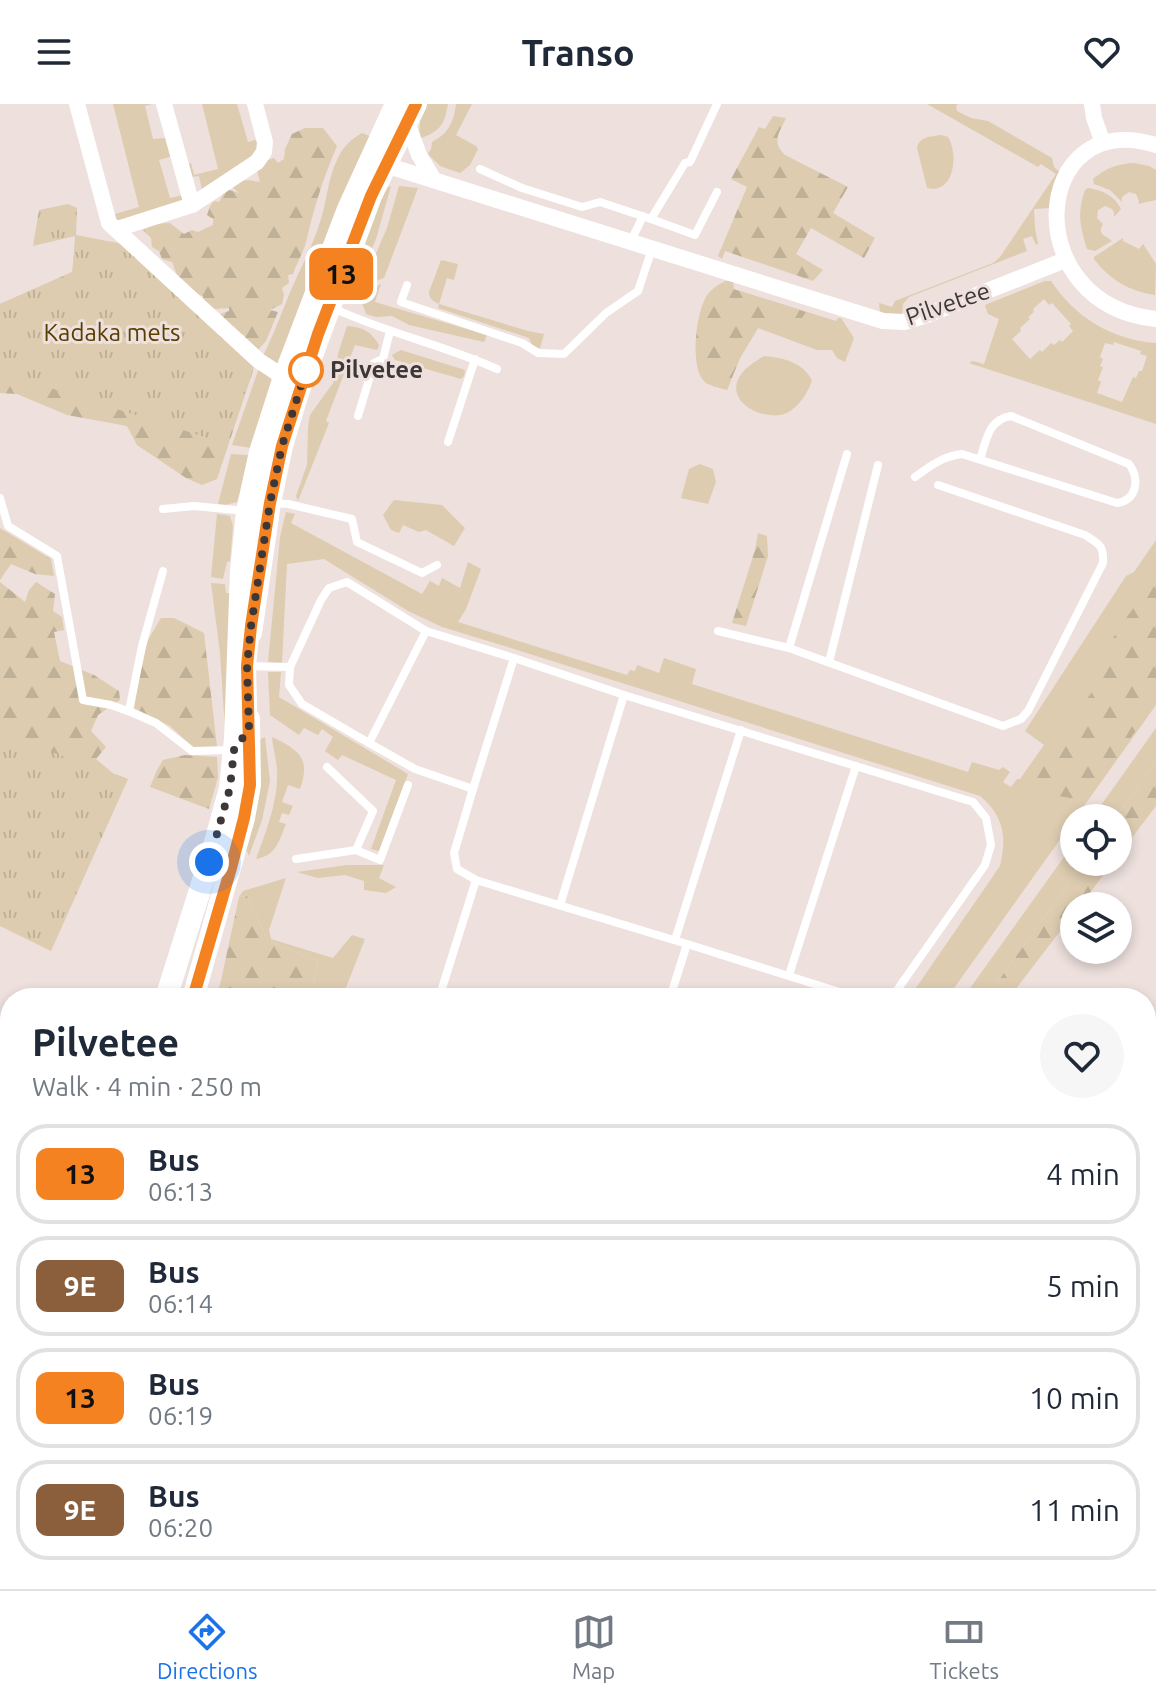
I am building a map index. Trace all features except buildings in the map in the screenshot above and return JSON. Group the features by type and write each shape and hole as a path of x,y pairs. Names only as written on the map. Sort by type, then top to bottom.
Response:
{"main road":[{"path":"196,988 231,868 250,785 247,666 266,527 291,386 319,286 348,209 406,110"},
{"path":"169,988 230,788 241,571 247,511 260,452 328,306 371,196 378,162"},
{"path":"319,286 323,301 328,306"},
{"path":"247,511 262,517 266,527"},
{"path":"216,839 231,868"},
{"path":"202,885 212,888 220,907"}],"street":[{"path":"77,104 109,223 259,361 291,386"},
{"path":"164,104 192,205"},
{"path":"117,229 192,205 257,162 264,152 265,142 255,104"},
{"path":"1092,104 1103,143"},
{"path":"406,110 419,155 440,186"},
{"path":"1156,145 1129,140 1103,143 1090,149 1066,175 1058,193 1055,213 1065,260 1075,277 1109,305 1156,319"},
{"name":"Pilvetee","path":"378,162 440,186 893,323 927,315 1065,260"}],"lane":[{"path":"630,242 685,163 690,162 717,104"},
{"path":"480,169 522,188 582,207 600,202 695,235 717,192"},
{"path":"407,285 401,302 522,343 538,353 564,354 606,313 638,291 652,249"},
{"path":"328,306 497,369"},
{"path":"358,416 374,363 383,359 390,331"},
{"path":"448,442 475,359"},
{"path":"915,477 950,455 962,454 1117,503 1129,497 1136,483 1136,474 1129,464 1011,416 994,422 980,459"},
{"path":"789,648 847,454"},
{"path":"829,662 878,465"},
{"path":"718,631 789,648 1003,726 1021,719 1028,711 1103,563 1104,551 1085,535 938,485"},
{"path":"0,498 8,526 57,556 83,700 111,705 156,723 192,751 234,750 249,729"},
{"path":"270,503 288,504 352,519 357,542 422,573 437,565"},
{"path":"163,509 194,506 247,511"},
{"path":"129,711 142,646 163,571"},
{"path":"473,789 415,769 302,704 289,685 290,667 329,588 347,582 426,631 973,802 986,818 991,845 985,865 898,988"},
{"path":"369,743 426,631"},
{"path":"514,658 454,853 457,869 476,880 829,988"},
{"path":"247,666 290,667"},
{"path":"560,905 624,695"},
{"path":"675,940 741,730"},
{"path":"789,975 856,766"},
{"path":"327,767 373,811 356,850"},
{"path":"296,859 356,850 380,860 408,785"},
{"path":"442,988 476,880"},
{"path":"673,988 687,944"}],"green space":[{"path":"113,104 152,104 145,106 153,139 166,138 171,154 159,160 170,198 184,195 186,202 116,221 115,214 139,207"},
{"path":"202,104 237,104 248,142 259,142 260,152 204,194 194,193 202,190 199,176 191,177 188,164 191,163 194,175 218,169"},
{"path":"427,104 448,104 440,127 419,139 420,120"},
{"path":"456,104 472,104 456,135 478,149 470,165 460,173 440,166 428,154 432,142 449,127"},
{"path":"927,104 958,104 957,111 988,121 1052,158 1054,167 1061,173 1053,190 1050,208 1034,209 1038,244 1032,236 1023,239 1027,251 909,297 903,304 902,315 885,315 880,312 879,303 892,307 895,301 993,263 1056,174 1041,164 1038,167"},
{"path":"773,116 786,118 777,141 785,155 848,187 833,213 875,238 864,258 811,228 796,254 823,270 813,281 725,251 722,259 718,256 747,187 731,179 759,127 765,129"},
{"path":"305,128 323,128 337,146 305,247 293,274 288,275 289,283 282,288 282,304 270,310 278,312 266,341 257,351 247,345 244,335 232,331 224,322 220,314 229,311 229,308 214,309 204,303 203,296 177,275 172,262 162,259 143,230 153,224 170,223 184,234 213,225 213,219 207,215 214,201 219,202 226,189 239,193 232,187 238,182 260,182 257,170 263,162 274,158 278,163 284,159 292,134"},
{"path":"362,133 372,137 281,363 277,364 263,356 316,233 337,160 347,144"},
{"path":"941,135 948,137 951,145 952,172 943,186 927,188 918,144 923,139"},
{"path":"1134,163 1156,170 1156,200 1138,204 1136,194 1129,192 1122,197 1122,202 1110,190 1094,184 1093,179 1107,169"},
{"path":"391,186 376,239 348,304 345,298 385,188"},
{"path":"399,186 418,188 384,278 362,286 387,228"},
{"path":"1088,188 1108,194 1121,209 1114,217 1112,209 1105,206 1098,210 1097,218 1103,224 1101,233 1112,241 1095,251 1087,249 1080,220 1085,190"},
{"name":"Kadaka mets","path":"68,204 77,208 76,235 123,244 254,367 227,444 0,372 0,304 73,272 75,236 33,246 39,210"},
{"name":"Kadaka mets","path":"76,235 253,371 217,479 202,485 186,478 137,445 127,426 67,415 17,394 0,393 0,304 72,272"},
{"path":"1123,238 1123,241 1139,249 1143,244 1156,264 1155,295 1121,283 1094,259"},
{"path":"441,260 458,264 454,280 447,278 439,304 432,300 429,292"},
{"path":"726,281 733,282 734,289 836,321 841,318 854,338 845,362 837,358 832,350 817,350 758,328 740,358 727,390 706,383 696,353 699,316 708,294"},
{"path":"726,281 733,282 733,289 806,312 797,325 758,328 740,358 727,390 704,381 699,374 696,352 703,304 711,291"},
{"path":"1051,281 1071,305 1096,324 1124,337 1156,343 1156,424 969,363 984,364 999,319 988,314 987,304","holes":["1044,299 1049,305 1052,303 1071,324 1069,326 1073,331 1062,342 1051,343 1030,359 1012,339","1114,342 1147,356 1142,371 1136,378 1133,377 1122,402 1097,393 1103,367 1100,366 1103,359 1100,357 1105,343 1113,345"]},
{"path":"381,284 375,302 487,335 484,342 409,325 392,316 366,314 359,294"},
{"path":"439,304 544,334 540,348 533,347 529,338 438,308"},
{"path":"347,326 366,331 379,345 377,350 355,345 298,501 296,496 307,465 310,415 333,383"},
{"path":"401,350 465,370 464,376 461,379 395,360 392,355"},
{"path":"764,356 792,362 812,380 800,402 791,411 780,415 756,412 739,397 736,390 739,378"},
{"path":"259,368 274,382 258,449 232,445"},
{"path":"231,454 247,455 251,457 250,463 237,502 218,504"},
{"path":"700,464 713,469 716,482 708,504 681,498 689,469"},
{"path":"394,500 442,505 465,528 454,546 426,530 419,532 403,525 399,533 391,530 383,515"},
{"path":"286,512 295,514 291,523 422,594 430,581 439,586 442,578 460,588 468,562 481,569 458,622 627,675 630,670 635,671 637,665 659,673 664,658 696,669 692,684 968,772 972,762 999,770 1003,767 1010,772 1003,782 1011,787 1044,745 1025,731 1126,576 1134,572 1156,540 1156,705 1085,804 1060,804 1060,840 954,988 916,988 1000,866 1002,828 994,811 980,796 442,627 408,611 324,559 287,564 282,663 268,662 280,537"},
{"path":"217,514 230,516 233,526 230,561 227,562 223,579 211,577"},
{"path":"0,528 51,559 54,576 35,574 11,564 0,580"},
{"path":"758,533 767,536 768,556 746,626 732,623"},
{"path":"1156,577 1156,702 1093,791 1083,800 1039,793 1026,779 1092,692 1108,646"},
{"path":"0,582 25,602 36,582 55,594 53,611 62,617 64,630 54,632 60,661 94,675 119,691 120,700 98,715 91,731 106,747 96,759 114,774 128,779 0,926"},
{"path":"211,583 225,584 226,593 232,593 226,746 220,653"},
{"path":"161,618 174,618 204,633 217,747 194,748 170,726 134,708 148,640"},
{"path":"268,672 281,672 279,697 408,774 379,851 371,849 396,780 342,755 338,760 325,751 333,737 322,729 318,735 304,728 299,735 270,715"},
{"path":"1156,728 1156,762 1125,804 1102,804"},
{"path":"0,734 128,779 51,951 0,926"},
{"path":"265,737 270,781 262,820 249,856 246,849 259,740"},
{"path":"272,737 300,756 303,778 300,789 288,785 282,802 293,806 289,815 282,813 279,822 286,824 276,847 268,855 256,859 276,792 277,769"},
{"path":"185,755 217,757 218,777 209,809 150,787 163,760"},
{"path":"1156,762 1156,806 1132,838 1132,804 1125,804"},
{"path":"1060,863 1060,876 1074,876 993,988 970,988"},
{"path":"347,865 384,865 379,878 396,887 386,893 364,890 364,881 345,875 318,878 297,872"},
{"path":"1074,876 1102,876 1090,892 1062,892"},
{"path":"286,878 269,930 271,939 333,958 352,935 365,939 346,988 313,988 318,961 268,941 247,896 239,897 243,891"},
{"path":"1060,895 1060,931 1017,988 993,988"},
{"path":"247,896 268,941 318,961 313,988 219,988 239,897"}],"bus line":[{"name":"13","path":"196,988 231,868 250,785 247,666 270,503 282,446 318,334 371,196 416,104"}],"place":[{"name":"Pilvetee","path":"306,370"}],"route":[{"path":"209,862 230,788 234,750 249,729 247,666 270,503 282,446 306,370"}]}
